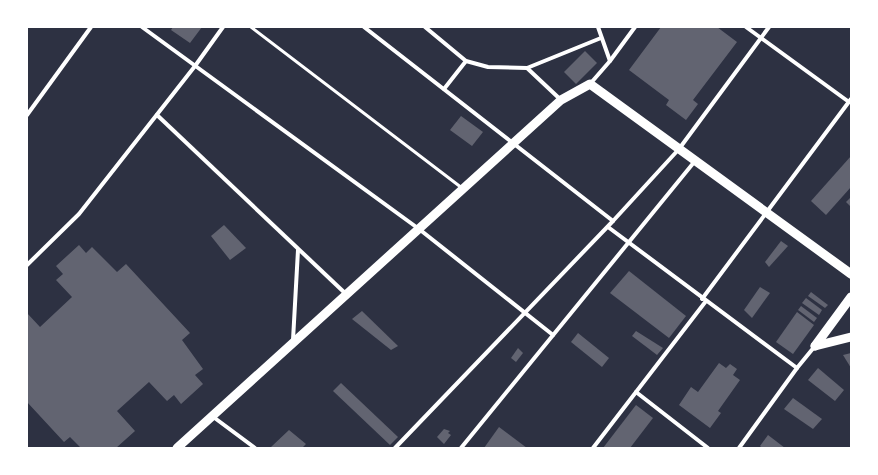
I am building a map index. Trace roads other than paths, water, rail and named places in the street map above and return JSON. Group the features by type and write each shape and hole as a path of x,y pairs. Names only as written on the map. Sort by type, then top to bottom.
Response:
{"main road":[{"path":"177,448 347,295 512,143 561,100 590,84 851,274"},
{"path":"815,346 851,297"},
{"path":"815,346 851,337"}],"street":[{"path":"27,115 91,27"},
{"path":"142,27 419,229 553,335"},
{"path":"27,266 79,214 195,66 223,27"},
{"path":"364,27 613,221"},
{"path":"425,27 466,61 488,67 527,68 601,38"},
{"path":"598,27 610,61"},
{"path":"590,84 610,61 635,27"},
{"path":"593,448 704,300 766,213 850,100 746,27"},
{"path":"396,448 608,227 679,149 769,27"},
{"path":"444,89 466,61"},
{"path":"527,68 561,100"},
{"path":"157,115 347,295"},
{"path":"461,448 695,161"},
{"path":"608,227 797,368"},
{"path":"293,343 298,250"},
{"path":"738,448 815,346"},
{"path":"636,392 708,448"},
{"path":"212,416 255,448"}],"lane":[{"path":"251,27 462,188"}]}
